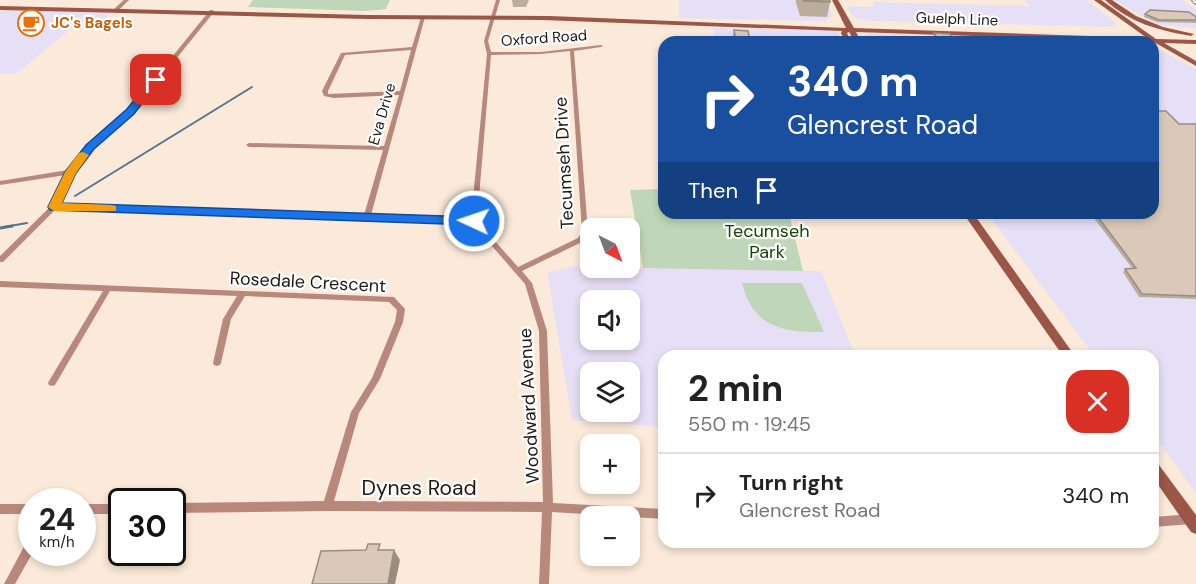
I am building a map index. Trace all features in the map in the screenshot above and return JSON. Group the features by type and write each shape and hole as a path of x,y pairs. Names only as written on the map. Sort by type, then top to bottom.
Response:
{"main road":[{"path":"836,0 854,36"},
{"path":"1097,0 1150,36"},
{"path":"1108,0 1135,18 1161,29 1194,34"},
{"name":"Guelph Line","path":"0,6 423,18 545,19 550,22 607,21 1144,33"},
{"path":"1120,17 1122,28"},
{"path":"1135,18 1152,36"},
{"name":"Guelph Line","path":"848,27 1046,36"},
{"path":"845,36 844,33 848,27"},
{"name":"Guelph Line","path":"1159,38 1194,34"},
{"name":"Guelph Line","path":"1159,39 1196,42"},
{"path":"1167,40 1196,57"},
{"path":"1159,42 1196,64"},
{"path":"972,219 1066,350"},
{"path":"1159,476 1193,523"}],"street":[{"path":"117,9 127,0"},
{"path":"54,207 474,221 489,54 486,41 498,0"},
{"path":"0,260 54,207 70,172 90,147 141,100 212,11"},
{"name":"Eva Drive","path":"367,218 400,93 423,18"},
{"name":"Oxford Road","path":"489,54 573,50 601,46"},
{"path":"400,93 334,96 326,95 325,91 343,54 415,48"},
{"name":"Tecumseh Drive","path":"517,270 580,240 585,231 573,50"},
{"path":"249,145 385,147"},
{"path":"0,183 70,172"},
{"name":"Woodward Avenue","path":"474,221 528,283 543,331 548,507 544,584"},
{"name":"Rosedale Crescent","path":"0,284 391,299 401,309 399,322 376,379 356,412 328,506"},
{"path":"52,383 108,288"},
{"path":"217,363 227,319 243,293"},
{"name":"Dynes Road","path":"186,508 548,507 658,514"},
{"path":"0,509 18,509"},
{"path":"1159,522 1193,523"},
{"path":"9,584 19,566"}],"shaded area":[{"path":"679,0 828,0 832,17 825,21 679,18"},
{"path":"1024,0 1087,0 1116,23 1115,27 870,21 855,18 846,6 874,7 873,2 1031,6"},
{"path":"1115,0 1183,0 1196,10 1196,28 1157,25"},
{"path":"0,11 111,13 94,28 73,27 16,74 0,74"},
{"path":"712,28 837,30 840,36 715,36"},
{"path":"870,34 940,36 868,36"},
{"path":"1159,50 1196,69 1196,493 1159,443 1159,350 1090,350 992,219 1159,219"},
{"path":"580,266 580,278 640,278 640,267 821,271 853,350 658,350 658,427 598,422 640,422 640,362 580,362 580,421 572,420 547,272"}],"green space":[{"path":"253,0 390,0 386,9 366,11 248,7"},
{"name":"Tecumseh Park","path":"658,189 658,219 790,219 803,271 643,268 640,250 640,218 635,218 630,190"},
{"path":"742,283 802,283 824,332 796,331 772,325 754,310"}],"building":[{"path":"830,0 830,2 804,1"},
{"path":"1150,10 1189,12 1196,17 1196,20 1159,20 1145,14"},
{"path":"734,30 748,31 749,36 735,36"},
{"path":"934,33 951,36 936,36"},
{"path":"1159,111 1166,111 1179,124 1196,124 1196,296 1142,294 1125,269 1136,268 1099,219 1159,219"},
{"path":"368,544 380,544 378,550 394,550 388,584 312,584 321,551 366,550"}],"waterway":[{"path":"75,196 252,87"},
{"path":"4,227 27,223"},
{"path":"0,228 12,226"}],"railway":[{"path":"1193,0 1196,3"}],"slow traffic":[{"path":"83,155 70,172 54,207 112,209"}],"place":[{"name":"JC's Bagels","path":"31,23"}],"route":[{"path":"156,80 141,100 90,147 70,172 54,207 474,221"}]}
